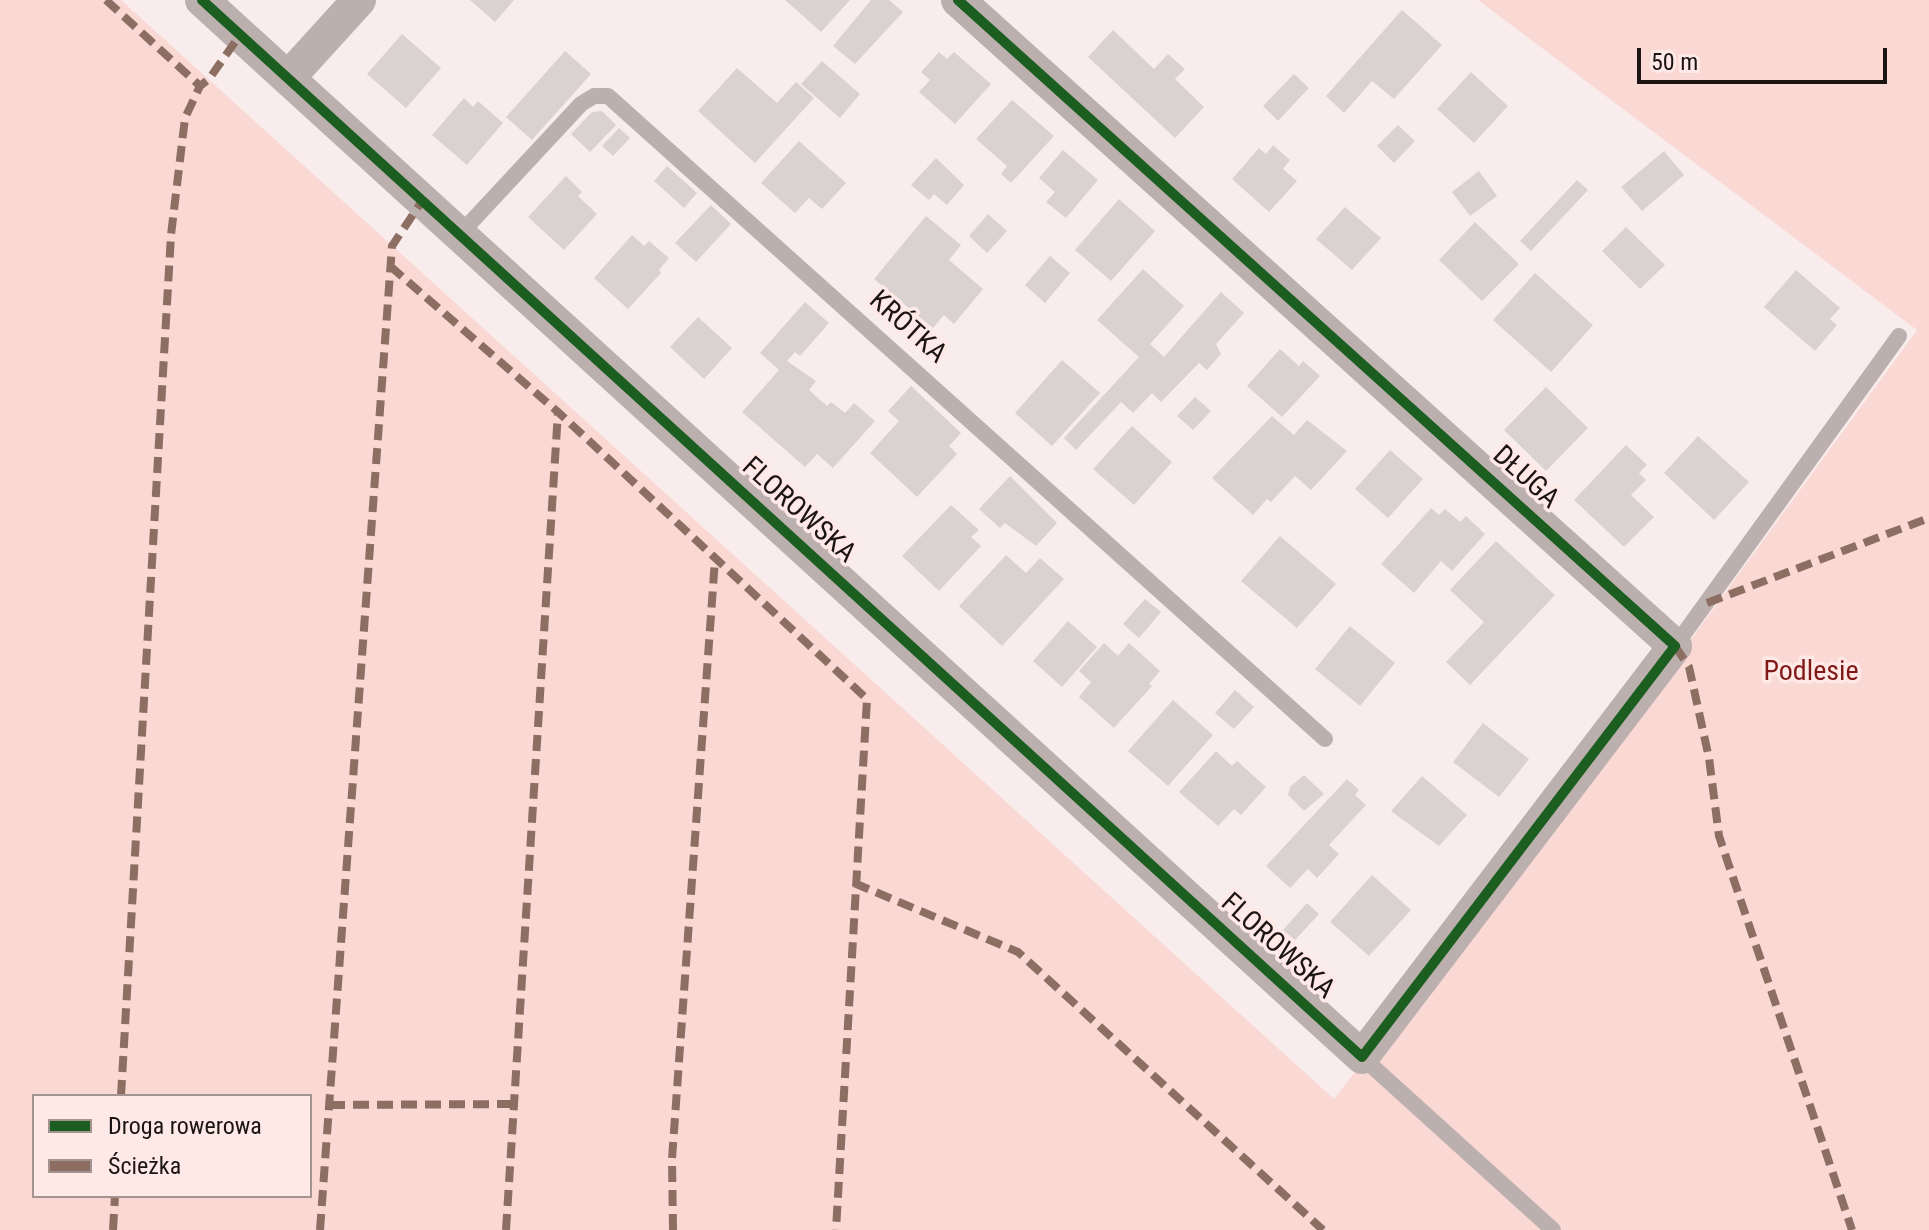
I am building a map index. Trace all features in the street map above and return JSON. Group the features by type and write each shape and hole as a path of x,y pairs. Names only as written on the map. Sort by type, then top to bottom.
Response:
{"street":[{"name":"FLOROWSKA","path":"202,0 1362,1057"},
{"path":"289,77 359,0"},
{"name":"DŁUGA","path":"958,0 1675,646"},
{"path":"1362,1057 1675,646"}],"lane":[{"name":"KRÓTKA","path":"459,235 581,104 594,96 608,96 1325,739"},
{"path":"1675,646 1899,336"},
{"path":"1362,1057 1553,1230"}],"green space":[{"name":"Podlesie","path":"0,0 121,0 1334,1099 1689,642 1917,330 1478,0 1929,0 1929,1230 0,1230"}],"building":[{"path":"470,0 514,0 495,22"},
{"path":"785,0 850,0 821,32"},
{"path":"871,0 889,0 903,12 855,64 833,46"},
{"path":"1402,10 1442,45 1394,99 1372,81 1344,113 1326,96"},
{"path":"1113,30 1154,69 1168,54 1185,69 1175,79 1204,107 1175,138 1088,57"},
{"path":"402,34 441,68 406,108 367,74"},
{"path":"565,51 591,74 532,140 506,117"},
{"path":"939,52 947,59 954,52 991,84 955,124 919,92 930,80 921,72"},
{"path":"822,61 860,94 840,118 801,84"},
{"path":"737,68 777,103 796,82 814,98 755,163 698,111"},
{"path":"1471,72 1508,106 1474,143 1437,109"},
{"path":"1294,74 1309,88 1278,121 1263,106"},
{"path":"464,98 473,107 478,101 503,123 467,165 432,135"},
{"path":"1012,100 1054,136 1011,183 1001,174 1007,166 976,139"},
{"path":"602,111 616,125 590,152 571,134 592,112"},
{"path":"1398,125 1415,141 1394,163 1377,146"},
{"path":"619,128 630,138 613,156 602,146"},
{"path":"799,141 846,183 822,209 809,198 795,213 761,183"},
{"path":"1273,145 1290,160 1283,169 1297,181 1269,212 1232,179 1259,148 1266,154"},
{"path":"1063,150 1098,180 1066,218 1046,202 1055,192 1039,178"},
{"path":"1664,151 1684,175 1642,211 1621,187"},
{"path":"936,158 964,185 947,205 934,194 929,200 911,185"},
{"path":"667,166 697,193 684,208 654,181"},
{"path":"1479,171 1497,196 1470,216 1452,192"},
{"path":"566,176 582,192 578,196 597,214 564,250 528,217"},
{"path":"1577,180 1588,190 1531,251 1520,241"},
{"path":"1119,199 1155,231 1111,281 1075,250"},
{"path":"711,205 731,224 696,262 675,243"},
{"path":"1345,207 1381,238 1352,270 1316,239"},
{"path":"988,214 1007,231 987,253 969,236"},
{"path":"926,216 961,245 949,260 983,289 954,324 944,315 933,328 874,279"},
{"path":"1475,222 1519,264 1482,301 1439,260"},
{"path":"1626,227 1665,265 1640,289 1602,251"},
{"path":"632,235 644,246 649,241 669,258 659,270 661,273 628,309 594,278"},
{"path":"1050,256 1070,273 1045,303 1025,285"},
{"path":"1143,269 1184,306 1150,344 1164,357 1221,292 1244,313 1216,344 1221,354 1207,370 1199,363 1161,402 1152,393 1133,413 1121,402 1076,450 1064,438 1139,357 1097,320"},
{"path":"1796,270 1840,308 1830,319 1837,325 1815,351 1764,307"},
{"path":"1535,273 1593,325 1551,372 1493,320"},
{"path":"805,302 829,323 800,356 795,352 787,361 816,381 809,390 827,406 831,402 845,413 854,403 875,421 833,468 817,454 805,467 742,412 779,370 760,353"},
{"path":"698,317 732,348 704,379 670,347"},
{"path":"1280,349 1299,366 1303,361 1320,376 1282,417 1247,386"},
{"path":"1062,360 1100,393 1052,446 1015,413"},
{"path":"911,386 961,433 949,446 957,454 917,497 870,453 899,421 888,411"},
{"path":"1546,387 1588,428 1546,471 1504,430"},
{"path":"1195,397 1211,411 1193,430 1177,416"},
{"path":"1272,416 1294,435 1307,420 1347,451 1311,490 1295,476 1271,502 1267,499 1253,515 1212,478"},
{"path":"1132,426 1172,462 1134,505 1093,469"},
{"path":"1698,436 1749,482 1714,520 1664,473"},
{"path":"1626,445 1647,465 1639,473 1646,480 1631,495 1654,517 1624,547 1574,500"},
{"path":"1390,450 1423,479 1388,518 1355,489"},
{"path":"1010,476 1057,523 1036,546 1005,523 1000,528 979,509"},
{"path":"951,505 979,530 971,537 981,546 939,591 902,556"},
{"path":"1431,508 1439,515 1445,509 1460,522 1466,516 1485,534 1452,571 1441,561 1414,593 1381,564"},
{"path":"1280,536 1336,584 1297,628 1241,581"},
{"path":"1496,541 1555,595 1470,685 1446,662 1484,622 1450,590"},
{"path":"1006,555 1026,573 1040,558 1064,579 1002,646 959,606"},
{"path":"1145,599 1161,612 1139,638 1123,624"},
{"path":"1068,621 1097,647 1062,687 1033,661"},
{"path":"1350,626 1395,663 1360,706 1315,669"},
{"path":"1104,643 1118,656 1129,643 1160,671 1149,684 1152,686 1114,728 1079,697 1091,682 1079,671"},
{"path":"1235,690 1254,707 1234,729 1215,713"},
{"path":"1173,700 1213,735 1168,786 1128,751"},
{"path":"1483,723 1529,759 1499,797 1453,762"},
{"path":"1216,751 1232,766 1237,761 1266,787 1241,815 1234,809 1218,826 1179,792"},
{"path":"1304,775 1324,794 1304,811 1288,795 1290,787"},
{"path":"1422,776 1467,815 1439,846 1391,811"},
{"path":"1347,779 1359,790 1355,795 1366,805 1329,845 1339,854 1317,878 1308,869 1290,888 1266,866"},
{"path":"1372,875 1411,910 1369,956 1330,922"},
{"path":"1307,903 1319,914 1295,940 1283,930"}],"marked path":[{"path":"106,0 200,86"},
{"path":"121,1094 171,235 185,118 200,86 209,79 240,35"},
{"path":"320,1230 392,246 422,201"},
{"path":"390,266 558,412 867,699 836,1230"},
{"path":"506,1230 558,412"},
{"path":"1707,603 1929,518"},
{"path":"673,1230 672,1159 715,559"},
{"path":"1675,646 1689,667 1709,758 1719,836 1852,1230"},
{"path":"854,883 1018,952 1323,1230"},
{"path":"329,1105 516,1104"},
{"path":"113,1230 115,1198"}],"cycle path":[{"path":"202,0 1362,1057 1675,646 958,0"}]}
